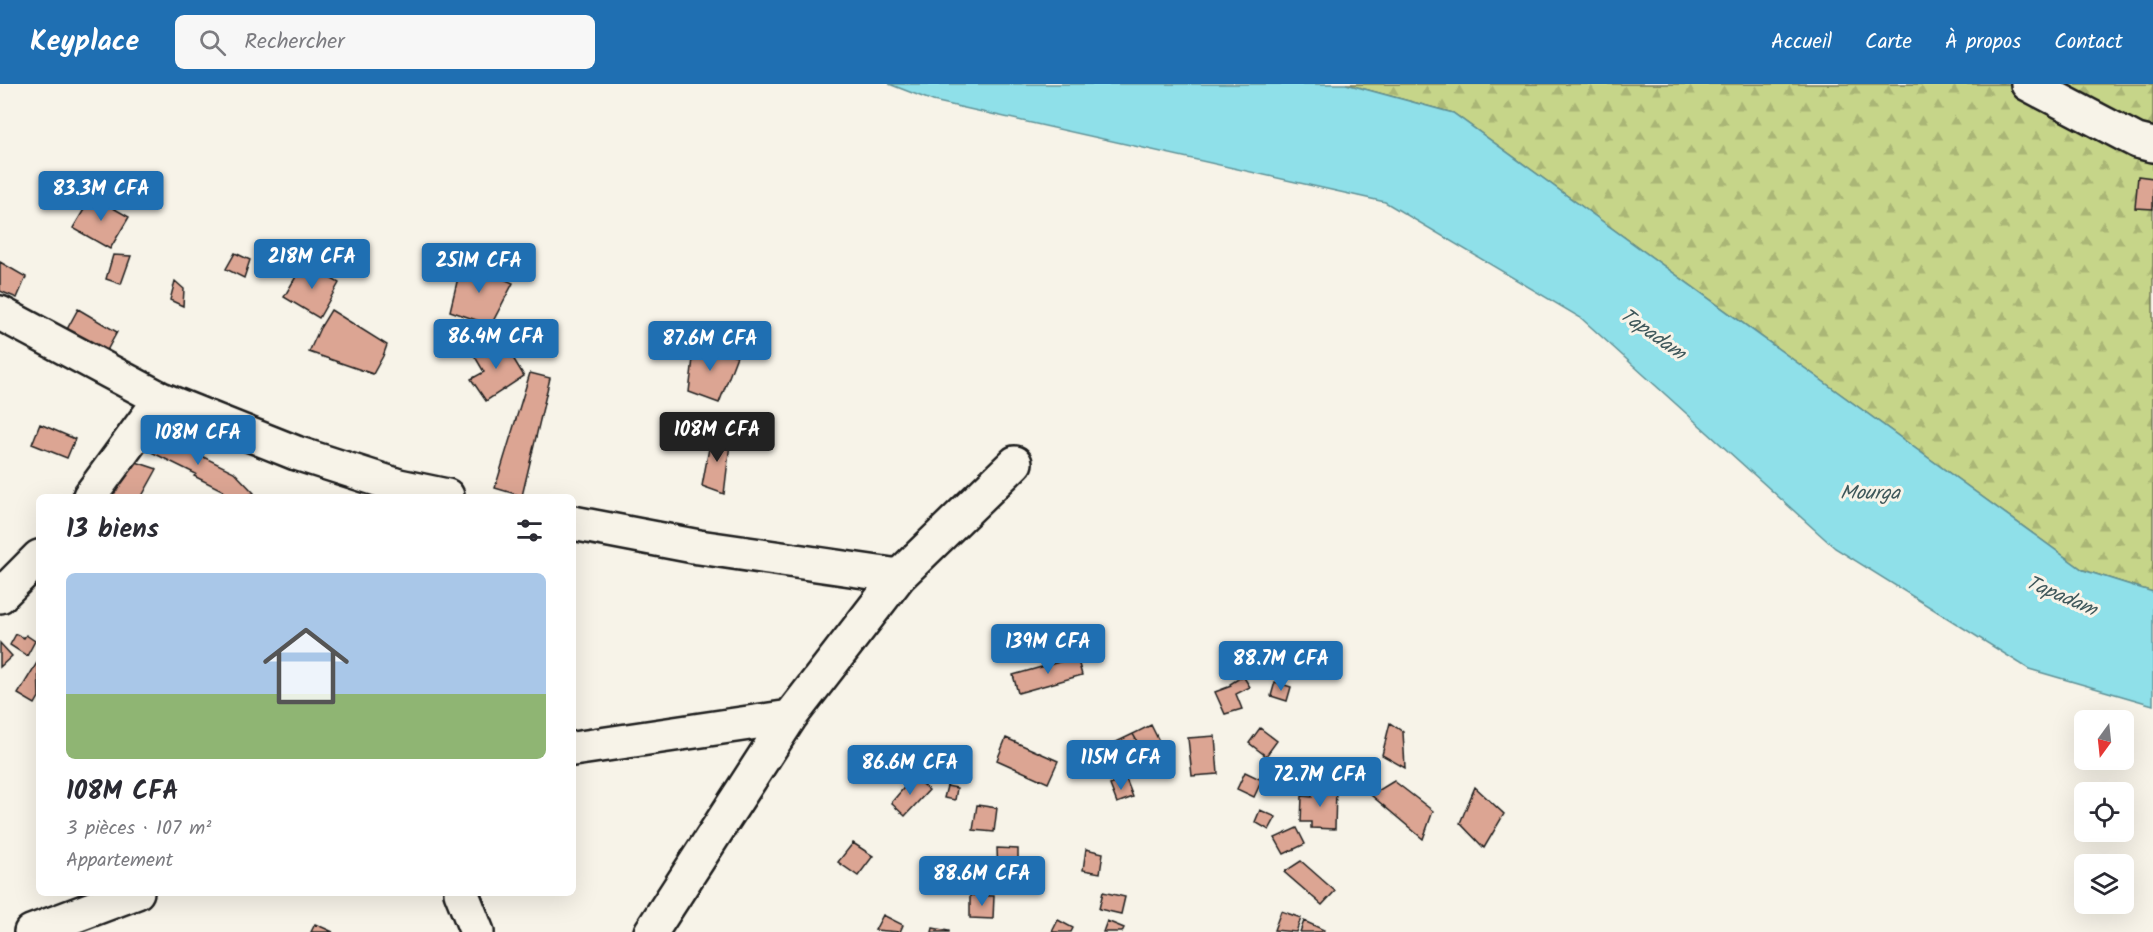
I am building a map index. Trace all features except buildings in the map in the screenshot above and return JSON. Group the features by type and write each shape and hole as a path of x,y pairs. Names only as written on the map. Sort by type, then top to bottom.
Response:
{"street":[{"path":"2028,84 2137,141 2153,145"},
{"path":"0,313 161,399 297,453 399,486 437,494"},
{"path":"91,494 161,399"},
{"path":"651,932 790,717 899,576 1015,463"},
{"path":"576,524 699,547 899,576"},
{"path":"0,596 36,560"},
{"path":"576,749 790,717"},
{"path":"31,932 126,896"},
{"path":"463,896 477,932"}],"green space":[{"path":"1346,84 2153,84 2153,592 2083,570 1453,113"}],"water":[{"name":"Mourga","path":"889,84 1346,84 1453,113 2083,570 2153,592 2153,705 2029,669 1835,548 1581,318 1385,202 933,101"}],"water label":[{"name":"Tapadam","path":"1652,335"},
{"name":"Tapadam","path":"2061,597"}]}
